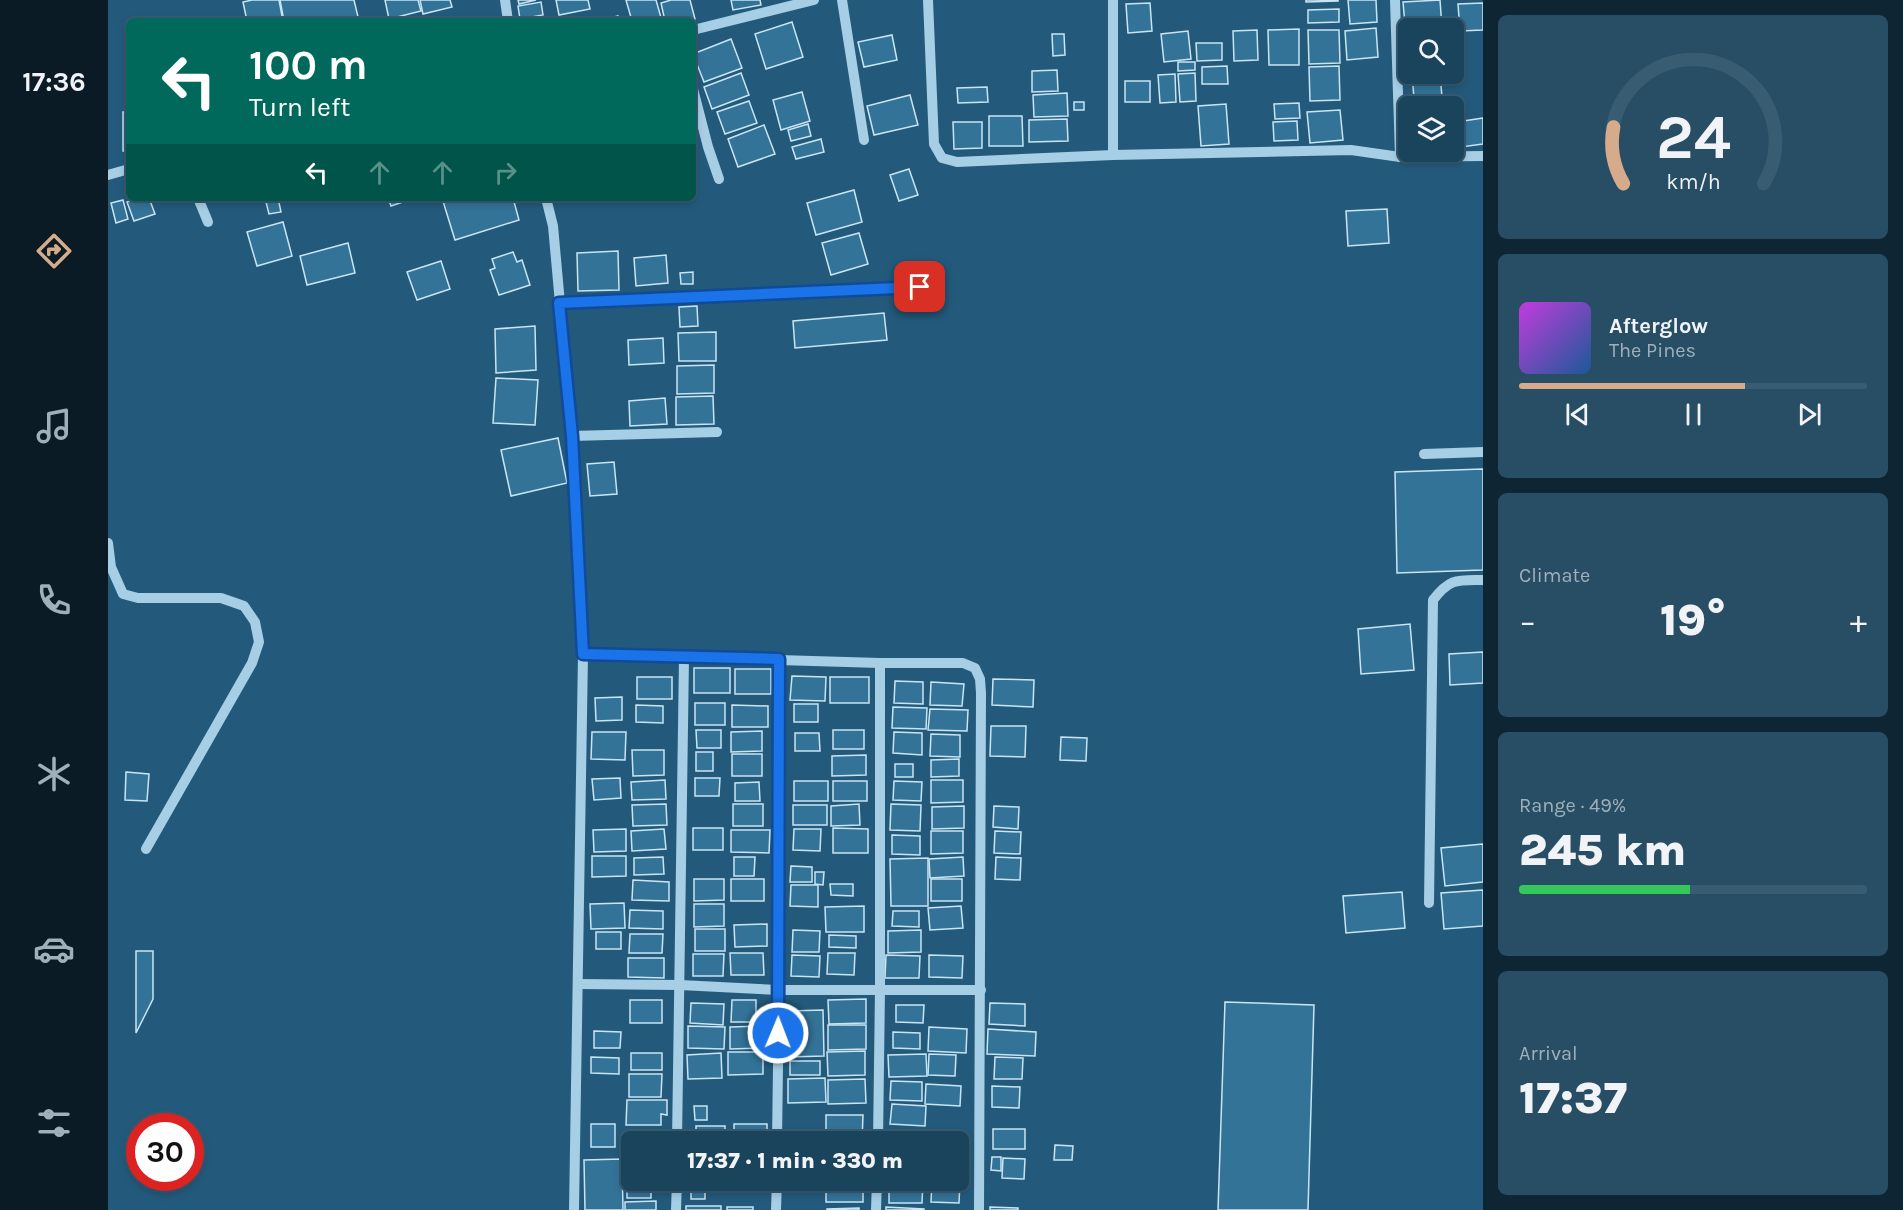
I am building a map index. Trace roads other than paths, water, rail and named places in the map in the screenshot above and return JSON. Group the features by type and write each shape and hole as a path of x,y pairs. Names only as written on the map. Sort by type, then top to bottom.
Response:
{"street":[{"path":"505,0 508,18"},
{"path":"696,29 814,0"},
{"path":"842,0 864,140"},
{"path":"928,0 934,144 942,158 957,162 1113,155 1351,150 1398,157"},
{"path":"1113,0 1113,155"},
{"path":"1395,0 1398,96"},
{"path":"696,101 719,178"},
{"path":"1464,156 1483,156"},
{"path":"108,175 126,170"},
{"path":"199,201 208,222"},
{"path":"547,201 553,226 572,436 583,654 574,1210"},
{"path":"559,303 920,287"},
{"path":"572,436 717,432"},
{"path":"1424,454 1483,452"},
{"path":"108,543 111,567 123,594 138,598 221,598 244,606 255,622 259,642 252,663 146,849"},
{"path":"1429,903 1433,600 1443,587 1459,580 1483,580"},
{"path":"583,654 880,663 963,663 975,668 980,679 981,693 979,1210"},
{"path":"677,1131 684,657"},
{"path":"777,1131 779,659"},
{"path":"878,1131 880,663"},
{"path":"578,984 680,985 779,990 981,990"},
{"path":"676,1210 677,1191"},
{"path":"776,1210 777,1191"},
{"path":"876,1210 877,1191"}]}
